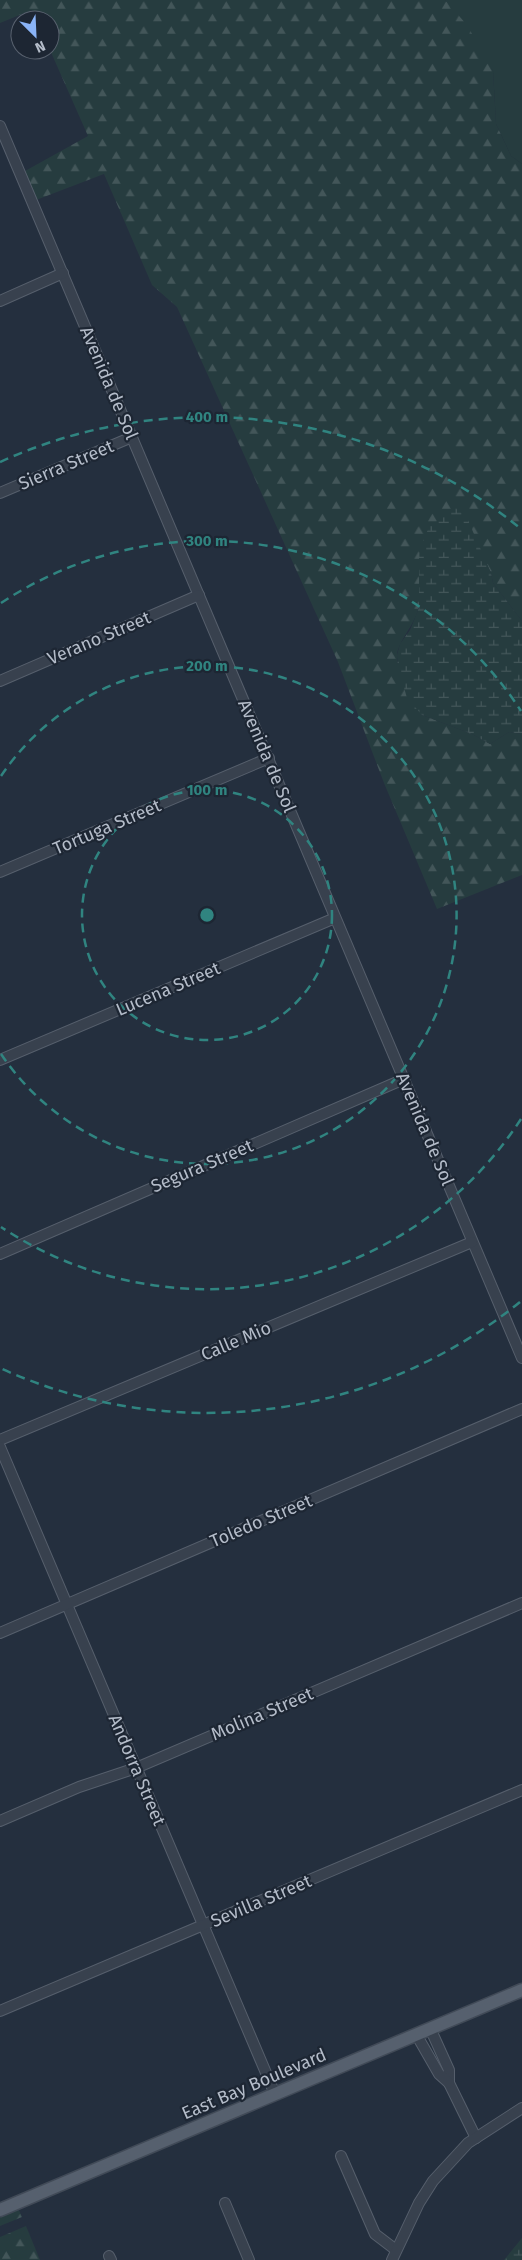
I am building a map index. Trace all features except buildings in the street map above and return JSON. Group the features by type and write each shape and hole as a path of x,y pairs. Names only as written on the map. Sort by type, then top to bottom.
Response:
{"main road":[{"name":"East Bay Boulevard","path":"0,2210 522,1990"}],"street":[{"name":"Avenida de Sol","path":"0,126 522,1358"},
{"path":"0,301 63,273"},
{"name":"Sierra Street","path":"0,493 132,437"},
{"name":"Verano Street","path":"0,680 199,595"},
{"name":"Tortuga Street","path":"0,872 269,758"},
{"name":"Lucena Street","path":"0,1060 336,918"},
{"name":"Segura Street","path":"0,1254 404,1079"},
{"name":"Calle Mio","path":"0,1440 472,1242"},
{"name":"Toledo Street","path":"0,1633 522,1409"},
{"name":"Andorra Street","path":"0,1447 275,2094"},
{"name":"Molina Street","path":"0,1821 79,1786 136,1768 522,1603"},
{"name":"Sevilla Street","path":"0,2011 522,1790"},
{"path":"430,2028 449,2070 449,2082"},
{"path":"416,2034 439,2074 449,2082 476,2138"},
{"path":"392,2260 419,2202 433,2182 468,2143 522,2108"},
{"path":"341,2156 375,2234 396,2250"},
{"path":"225,2204 249,2260"}],"green space":[{"path":"0,0 445,0 467,25 493,71 496,124 511,156 522,164 522,621 493,583 491,573 479,548 419,551 420,589 418,610 400,645 397,655 403,678 422,715 472,734 490,744 509,732 522,734 522,875 437,909 384,783 338,662 177,307 152,285 104,174 36,200 25,171 88,136 54,60 60,60 60,10 10,10 10,19 0,23"},
{"path":"445,0 522,0 522,164 511,156 496,124 493,71"},
{"path":"456,508 467,518 491,573 493,583 522,621 522,734 509,732 490,744 472,734 422,715 407,698 398,667 397,655 400,644 410,630 419,608 419,551 429,527"},
{"path":"18,2208 22,2217 0,2226 0,2215"},
{"path":"26,2226 40,2260 0,2260 0,2237"},
{"path":"522,2238 522,2260 504,2260"}]}
